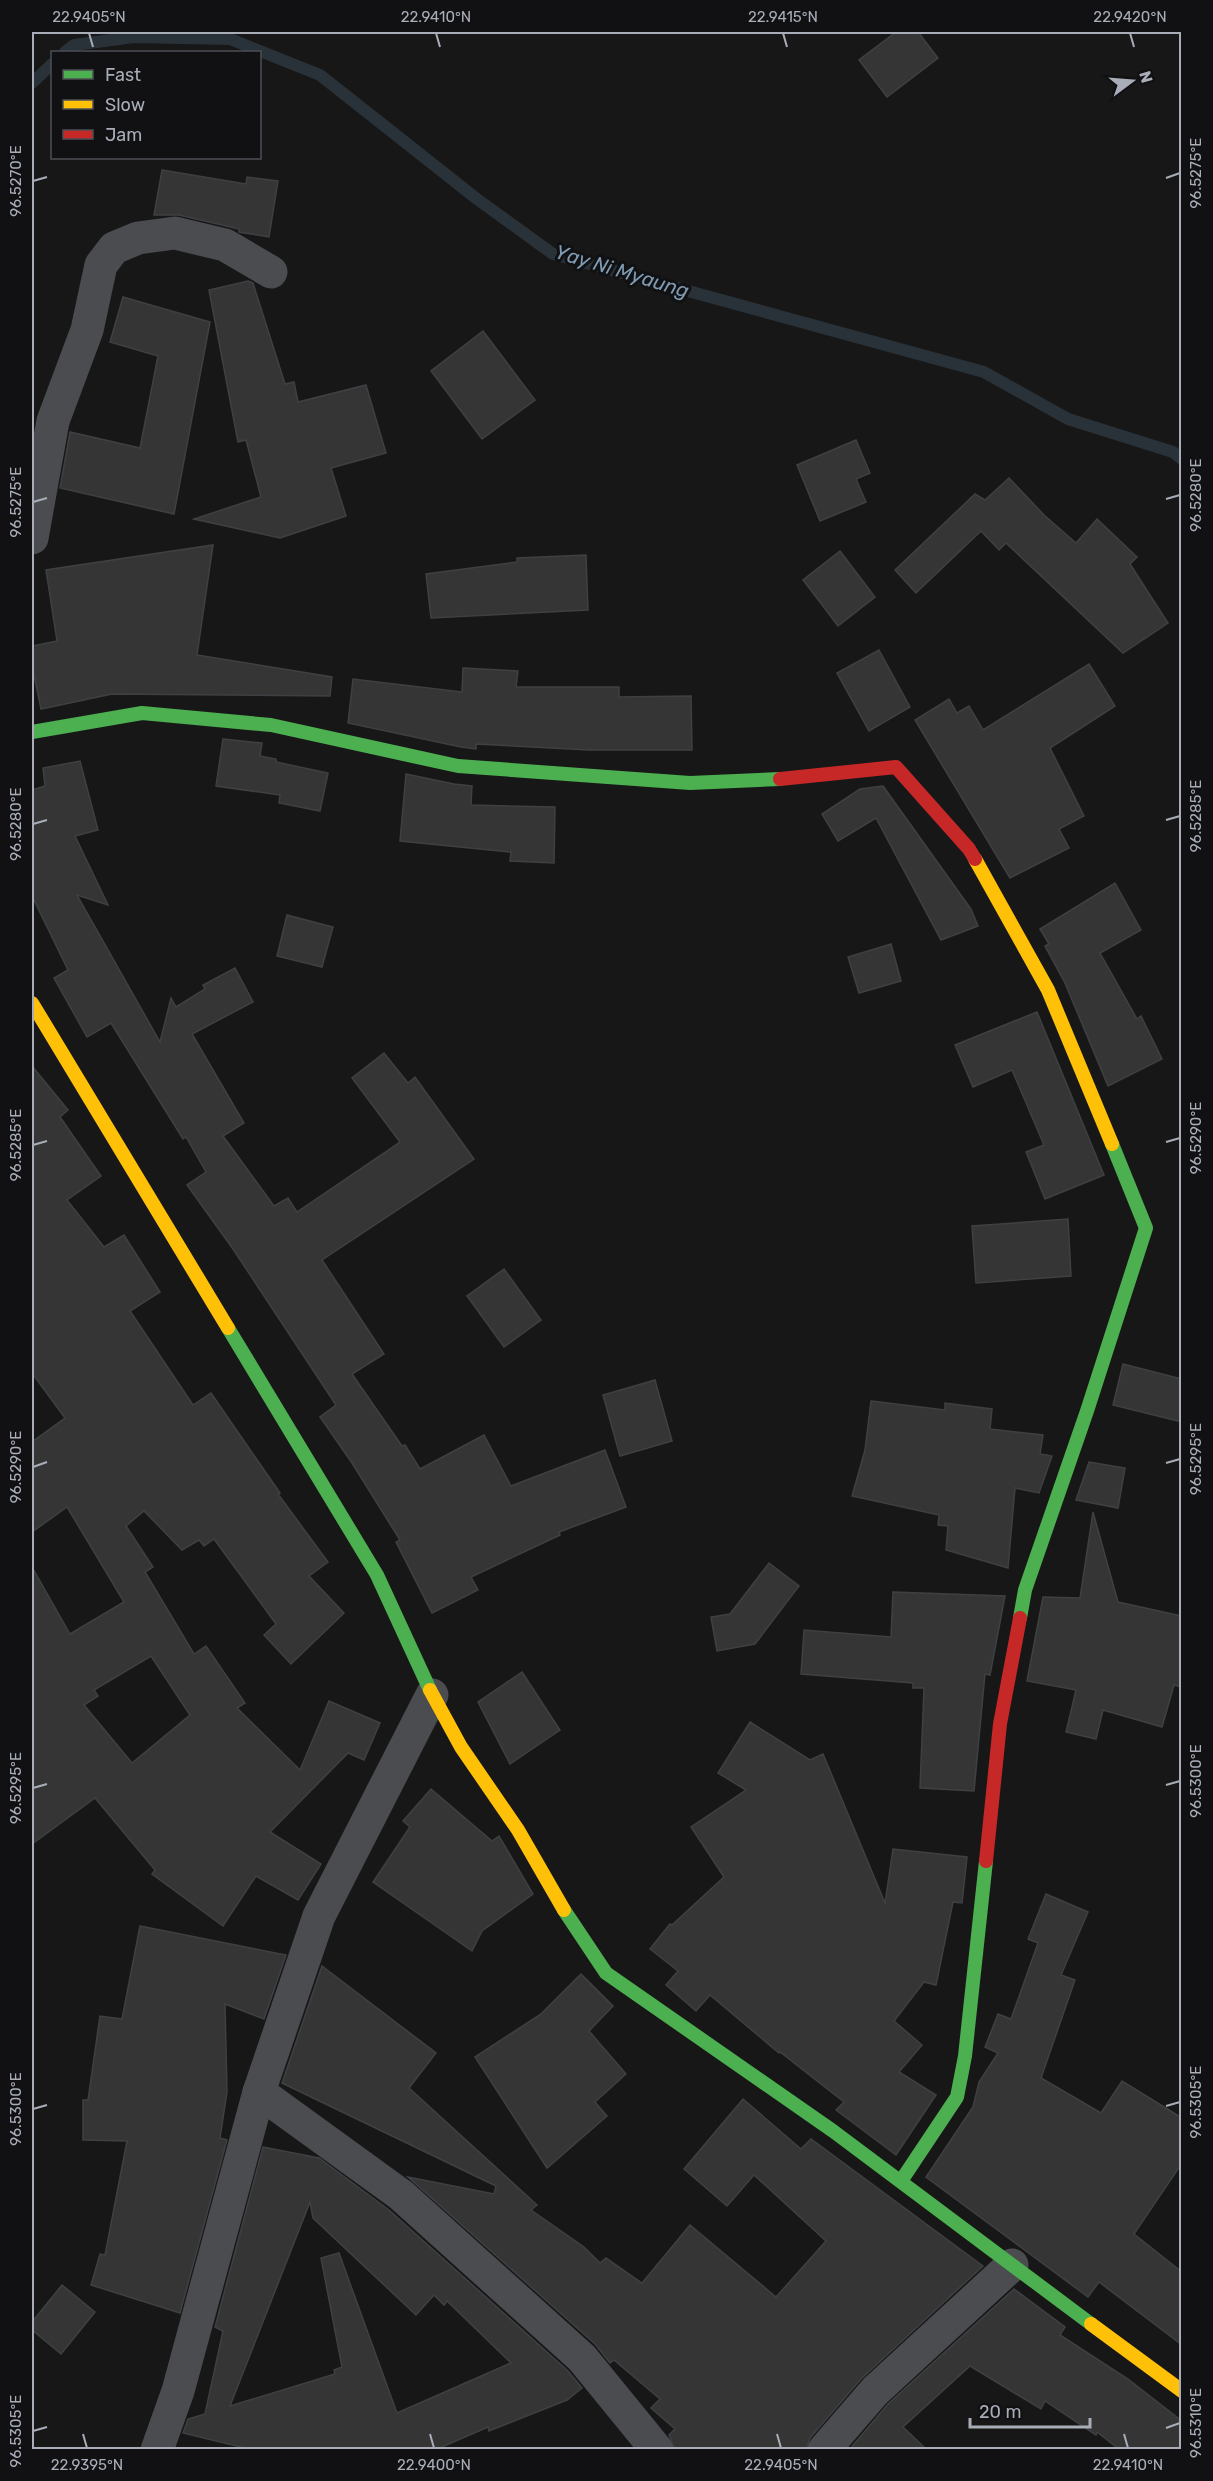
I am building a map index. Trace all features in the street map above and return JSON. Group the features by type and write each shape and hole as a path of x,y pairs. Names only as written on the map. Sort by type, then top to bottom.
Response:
{"street":[{"path":"32,537 53,421 87,330 102,266 114,248 138,238 175,233 225,245 271,272"},
{"path":"32,732 142,713 271,725 458,766 690,783 806,778 896,766 969,849 1048,990 1146,1228 1087,1411 1025,1590 1000,1724 965,2056 957,2097 901,2181"},
{"path":"32,1003 377,1575 432,1695 461,1748 524,1839 587,1950 606,1973 901,2181 1182,2391"},
{"path":"157,2450 178,2391 259,2092 319,1916 432,1695"},
{"path":"259,2092 401,2195 582,2358 657,2450"},
{"path":"824,2450 875,2391 1012,2265"}],"building":[{"path":"896,32 918,32 938,58 887,97 859,60"},
{"path":"162,170 246,184 247,177 278,181 269,237 239,232 239,229 179,215 154,215"},
{"path":"248,281 253,283 285,384 294,382 298,402 366,385 386,453 331,468 346,516 280,538 194,519 261,497 246,440 238,442 209,290"},
{"path":"123,297 210,322 174,514 60,488 70,432 140,448 158,356 110,342"},
{"path":"483,331 535,400 482,439 431,371"},
{"path":"856,440 870,473 856,479 866,502 820,521 797,465"},
{"path":"1009,478 1044,515 1076,543 1097,519 1137,557 1130,564 1168,623 1123,653 1006,543 999,550 981,531 916,593 895,570 975,494 985,500"},
{"path":"213,545 197,655 332,677 330,696 112,694 41,709 32,665 32,646 57,641 46,570"},
{"path":"840,551 875,597 838,626 803,580"},
{"path":"586,555 588,610 431,618 426,574 517,562 517,558"},
{"path":"879,650 910,707 869,731 837,673"},
{"path":"1089,664 1115,706 1050,748 1084,816 1059,829 1069,848 1010,878 915,720 949,699 957,713 969,706 983,730"},
{"path":"463,668 518,671 516,687 619,687 619,697 691,696 692,750 589,750 476,744 476,749 348,723 353,679 462,692"},
{"path":"223,739 262,743 260,756 276,759 276,762 328,773 320,811 279,803 280,795 216,786"},
{"path":"80,761 98,830 75,836 108,905 77,895 160,1042 171,998 176,1007 205,989 203,985 235,968 253,1002 192,1034 244,1123 223,1136 274,1206 288,1198 297,1212 400,1142 352,1078 384,1053 408,1083 415,1077 474,1159 322,1260 384,1354 352,1374 402,1446 405,1445 420,1469 484,1435 511,1486 605,1450 626,1507 559,1532 560,1535 471,1577 478,1590 432,1613 396,1542 400,1540 320,1417 336,1405 233,1249 187,1185 206,1172 186,1137 183,1139 111,1023 87,1037 54,978 68,970 32,896 32,790 45,786 43,768"},
{"path":"406,774 472,786 471,805 555,807 554,863 510,861 511,852 400,841"},
{"path":"883,786 971,909 978,926 941,940 876,818 838,841 822,814 860,789"},
{"path":"1115,883 1141,930 1100,953 1137,1019 1141,1016 1162,1059 1108,1086 1065,983 1045,946 1049,944 1040,929"},
{"path":"287,915 333,927 322,967 277,956"},
{"path":"891,944 901,981 859,993 848,957"},
{"path":"1037,1012 1104,1175 1045,1199 1026,1152 1044,1145 1012,1070 973,1087 955,1045"},
{"path":"32,1066 68,1110 60,1117 101,1176 67,1200 104,1247 124,1235 160,1292 130,1311 193,1405 211,1393 280,1493 278,1494 328,1562 309,1576 344,1613 291,1664 264,1635 276,1624 214,1539 204,1546 199,1540 182,1550 144,1511 126,1526 153,1567 145,1572 194,1654 206,1646 245,1703 237,1708 300,1770 329,1701 380,1723 364,1760 348,1753 270,1832 321,1864 298,1900 256,1876 223,1926 152,1874 155,1870 95,1798 32,1844 32,1567 70,1634 124,1602 67,1507 32,1532 32,1442 65,1418 32,1373","holes":["151,1656 190,1715 132,1763 84,1705 98,1696 94,1690"]},
{"path":"1068,1219 1071,1276 976,1283 972,1226"},
{"path":"504,1269 541,1320 504,1347 467,1296"},
{"path":"1123,1364 1182,1379 1182,1422 1113,1405"},
{"path":"655,1380 672,1441 620,1456 603,1395"},
{"path":"871,1401 945,1410 945,1403 992,1409 990,1429 1043,1435 1040,1454 1052,1456 1039,1493 1015,1488 1008,1568 946,1550 948,1526 938,1525 939,1515 852,1496 865,1450"},
{"path":"1089,1462 1125,1468 1118,1508 1076,1500"},
{"path":"1093,1512 1118,1602 1182,1616 1182,1687 1174,1685 1162,1727 1103,1710 1096,1739 1066,1732 1076,1690 1027,1681 1043,1597 1080,1598"},
{"path":"769,1563 799,1586 755,1644 717,1651 711,1617 730,1614"},
{"path":"893,1592 1005,1596 990,1675 985,1674 974,1791 920,1788 924,1688 913,1688 913,1683 801,1674 804,1630 891,1637"},
{"path":"522,1672 560,1730 510,1764 478,1702"},
{"path":"750,1722 810,1760 823,1754 885,1903 893,1849 967,1857 962,1903 953,1902 936,1985 924,1982 894,2021 922,2045 899,2072 936,2095 896,2155 836,2110 844,2102 779,2053 710,1995 696,2011 666,1985 678,1971 650,1949 670,1924 672,1925 724,1877 691,1827 746,1790 718,1773"},
{"path":"431,1789 492,1841 499,1836 533,1894 482,1931 472,1951 373,1882 410,1827 403,1821"},
{"path":"1046,1894 1088,1912 1061,1975 1075,1980 1041,2078 1101,2113 1122,2081 1182,2118 1182,2163 1134,2234 1182,2272 1182,2345 1099,2282 1088,2297 926,2177 973,2107 979,2082 998,2053 985,2047 998,2014 1011,2019 1038,1943 1028,1939"},
{"path":"140,1926 286,1955 264,2019 225,2004 227,2092 220,2138 227,2140 180,2313 91,2285 100,2254 105,2255 127,2141 83,2140 83,2100 88,2100 100,2016 122,2019"},
{"path":"322,1966 436,2053 409,2088 537,2205 531,2210 584,2247 600,2263 606,2258 642,2283 690,2225 776,2297 826,2241 754,2175 727,2206 684,2169 743,2099 801,2149 811,2139 983,2266 861,2379 810,2438 806,2450 675,2450 669,2435 675,2429 651,2408 660,2399 614,2360 610,2363 595,2344 408,2177 494,2194 496,2186 282,2083"},
{"path":"581,1974 613,2006 589,2031 626,2074 595,2102 607,2116 547,2168 475,2057 541,2014"},
{"path":"263,2147 319,2158 389,2210 568,2371 582,2388 567,2400 489,2431 488,2427 435,2450 253,2450 183,2433 188,2419 205,2414 223,2331 215,2327","holes":["310,2202 313,2218 416,2315 434,2295 444,2305 447,2301 511,2363 397,2413 339,2253 321,2258 342,2367 334,2370 335,2374 230,2406"]},
{"path":"62,2285 95,2312 61,2354 32,2330 32,2322"},
{"path":"1014,2289 1065,2327 1060,2335 1128,2379 1182,2421 1182,2450 1120,2450 1097,2432 1096,2435 1045,2401 1041,2409 970,2366 903,2427 927,2450 849,2450 888,2404"}],"waterway":[{"name":"Yay Ni Myaung","path":"66,51 74,45 134,37 230,39 260,51"},
{"name":"Yay Ni Myaung","path":"261,51 320,75 477,199 553,254 984,372 1068,419 1173,452 1182,459"},
{"name":"Yay Ni Myaung","path":"32,83 51,65"}],"traffic: fast":[{"path":"32,732 142,713 271,725 458,766 690,783 780,779"},
{"path":"1020,1618 1025,1590 1087,1411 1146,1228 1112,1144"},
{"path":"228,1328 377,1575 430,1690"},
{"path":"901,2181 957,2097 965,2056 986,1861"},
{"path":"564,1910 606,1973 833,2131 1091,2324"}],"traffic: slow":[{"path":"975,859 1048,990 1112,1144"},
{"path":"32,1003 228,1328"},
{"path":"430,1690 461,1747 518,1830 564,1910"},
{"path":"1091,2324 1182,2391"}],"traffic: jam":[{"path":"780,779 896,767 969,849 975,859"},
{"path":"986,1861 1000,1724 1020,1618"}]}
